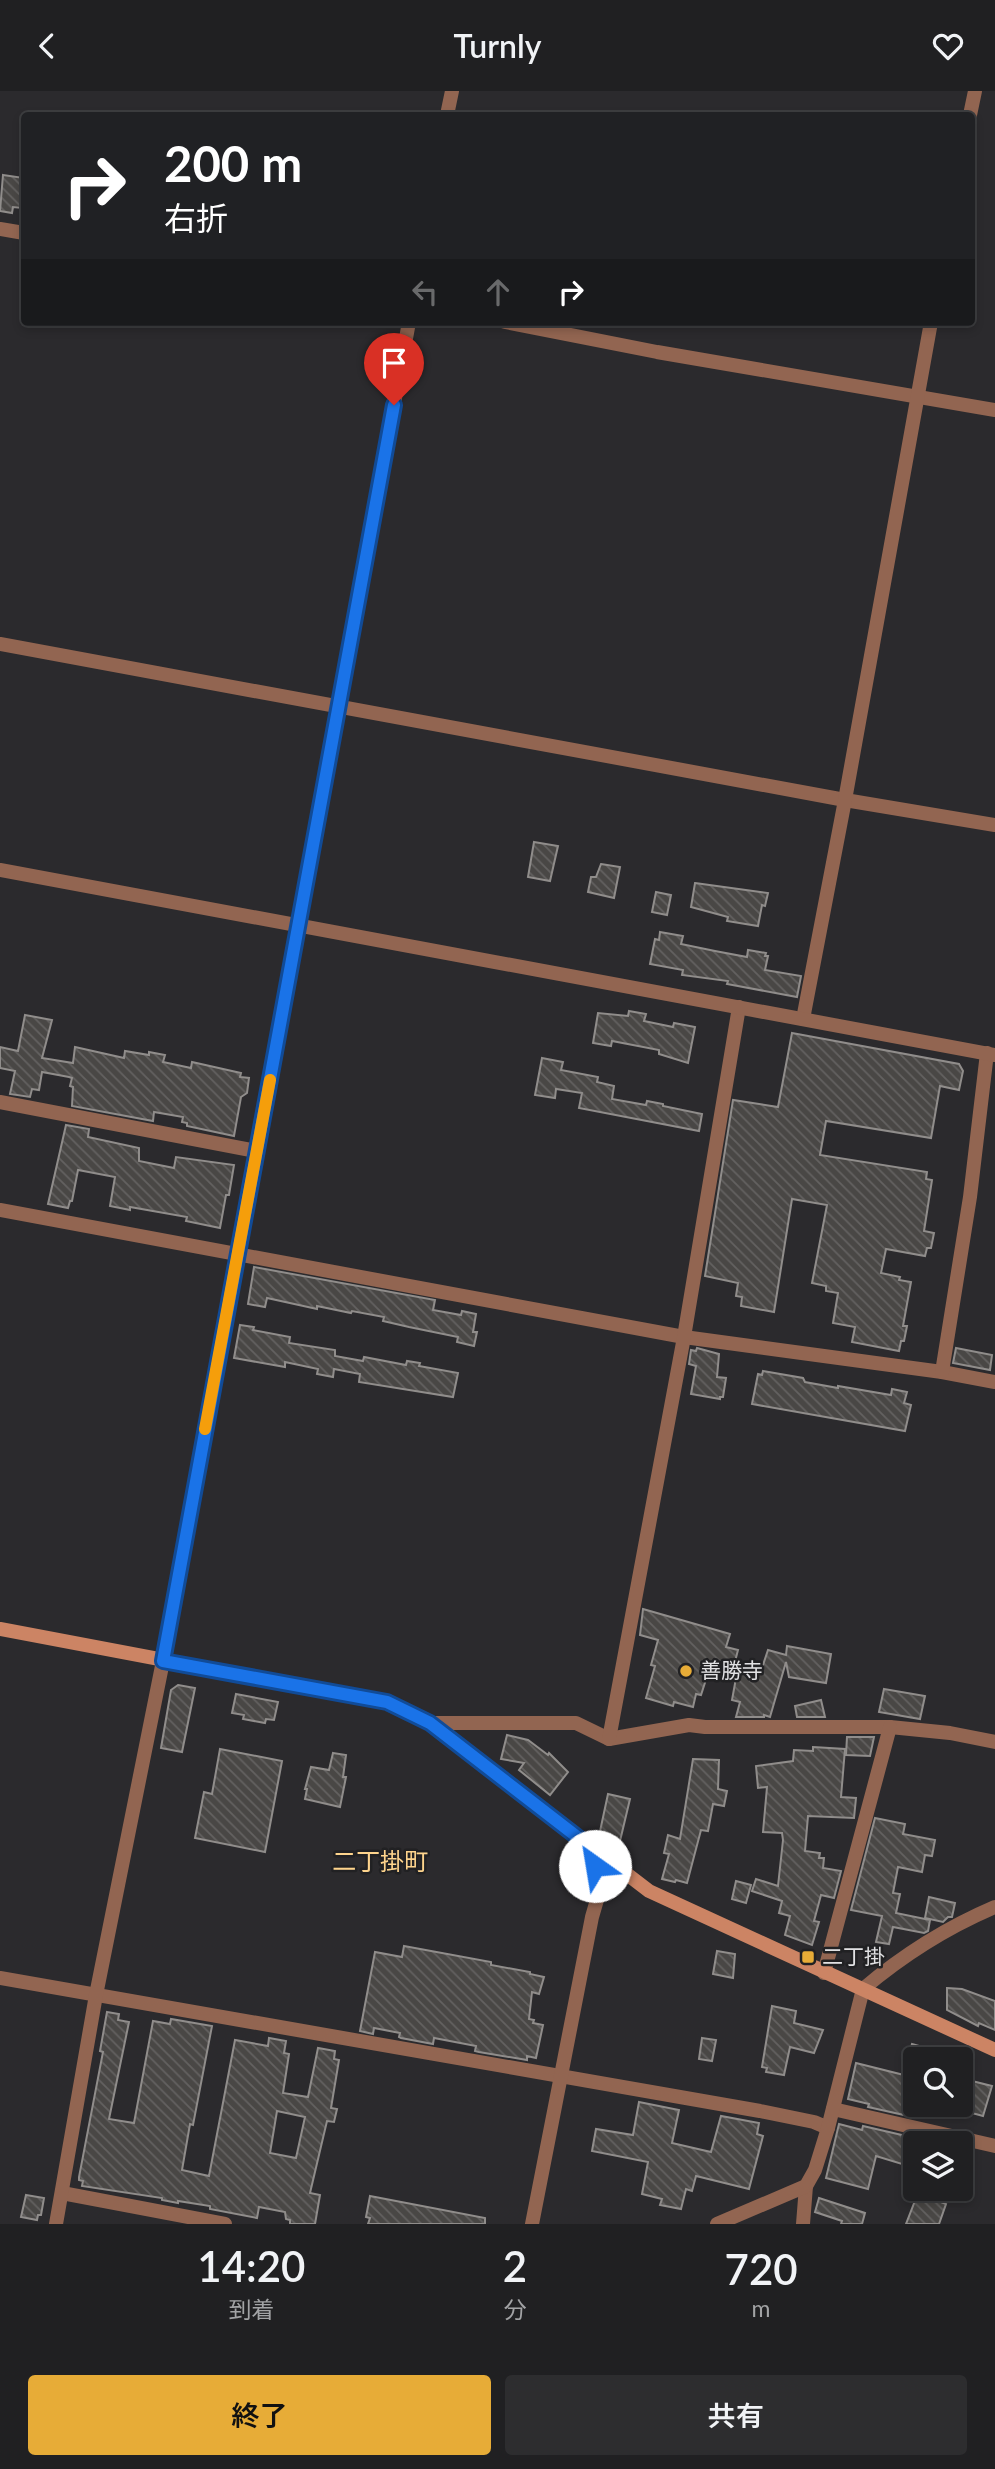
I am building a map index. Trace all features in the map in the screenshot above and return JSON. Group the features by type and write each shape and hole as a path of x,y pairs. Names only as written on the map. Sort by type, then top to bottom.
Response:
{"main road":[{"path":"0,1629 387,1702 430,1723 649,1891 995,2050"}],"street":[{"path":"448,112 452,91"},
{"path":"971,112 975,91"},
{"path":"0,229 21,232"},
{"path":"57,2224 96,1996 163,1661 408,326"},
{"path":"526,326 670,354 995,410"},
{"path":"803,1019 930,326"},
{"path":"0,644 845,800 995,825"},
{"path":"0,870 991,1054 942,1372"},
{"path":"609,1739 684,1337 739,1007"},
{"path":"0,1102 256,1151"},
{"path":"0,1210 684,1337 942,1372 995,1382"},
{"path":"430,1723 576,1723 609,1739 689,1725 890,1727 950,1733 995,1742"},
{"path":"824,1973 890,1727"},
{"path":"532,2224 592,1917 601,1886 589,1846"},
{"path":"803,2224 806,2186 828,2128 863,1989 895,1962 970,1917 995,1907"},
{"path":"0,1978 760,2111 814,2122 828,2128"},
{"path":"832,2109 995,2146"},
{"path":"717,2224 806,2186"},
{"path":"62,2193 225,2224"}],"building":[{"path":"3,175 21,178 21,208 13,207 12,213 0,211"},
{"path":"534,842 558,846 550,881 528,877"},
{"path":"601,864 620,867 614,898 588,892 591,877 596,877"},
{"path":"695,883 768,893 765,906 762,905 758,926 727,921 728,917 691,907"},
{"path":"656,892 671,895 667,915 652,912"},
{"path":"660,932 683,936 681,944 715,951 747,957 748,950 766,953 765,956 768,956 765,970 801,976 797,997 727,984 728,981 682,975 683,970 650,964 655,939 659,940"},
{"path":"629,1011 646,1014 644,1021 673,1027 674,1023 695,1027 688,1063 659,1054 659,1050 612,1041 611,1046 593,1043 598,1013 628,1016"},
{"path":"25,1015 52,1020 42,1058 73,1063 75,1047 124,1058 125,1051 149,1055 149,1052 165,1055 163,1062 191,1068 192,1062 241,1073 240,1077 249,1078 247,1093 241,1097 234,1136 187,1126 187,1123 182,1122 183,1117 154,1112 153,1121 72,1106 73,1087 70,1086 72,1078 69,1077 42,1072 39,1090 32,1089 30,1097 10,1094 15,1071 0,1068 0,1047 18,1051"},
{"path":"792,1033 959,1064 963,1071 959,1090 940,1086 931,1138 826,1121 820,1155 927,1172 926,1179 932,1180 924,1231 934,1233 931,1248 927,1248 925,1256 886,1249 881,1273 911,1282 903,1326 907,1326 899,1351 852,1342 855,1327 833,1323 838,1293 826,1291 826,1286 812,1283 827,1205 792,1199 774,1312 741,1306 742,1297 736,1296 738,1283 705,1276 733,1100 778,1107"},
{"path":"542,1058 563,1062 561,1070 598,1077 597,1082 614,1086 612,1099 646,1105 647,1101 702,1114 699,1131 579,1108 582,1093 556,1089 555,1098 535,1095"},
{"path":"66,1125 89,1129 88,1137 139,1148 139,1161 174,1168 176,1157 234,1165 220,1228 186,1221 187,1217 110,1206 115,1177 78,1170 68,1208 48,1204"},
{"path":"254,1267 435,1300 433,1310 461,1315 462,1311 476,1314 473,1332 477,1332 474,1346 457,1342 458,1337 383,1321 384,1317 352,1311 351,1313 317,1306 317,1309 267,1298 265,1307 248,1304"},
{"path":"240,1325 290,1337 289,1343 335,1350 335,1356 363,1361 364,1357 406,1365 407,1361 420,1363 419,1366 458,1373 453,1397 359,1382 360,1374 334,1369 333,1377 317,1374 318,1369 285,1362 285,1367 234,1358"},
{"path":"697,1348 719,1354 717,1377 726,1378 723,1397 720,1399 691,1394 696,1366 689,1364 691,1350 696,1351"},
{"path":"956,1348 992,1355 990,1370 953,1363"},
{"path":"763,1371 838,1388 891,1395 892,1389 907,1392 904,1403 911,1405 905,1431 752,1404 758,1374 762,1375"},
{"path":"643,1609 730,1634 726,1647 738,1650 732,1673 710,1667 701,1695 696,1694 693,1707 674,1702 673,1706 646,1698 655,1666 651,1665 658,1640 640,1635"},
{"path":"787,1646 831,1654 826,1683 789,1677 786,1662 770,1717 736,1717 740,1702 732,1700 738,1667 760,1674 768,1650 786,1655"},
{"path":"178,1685 195,1688 182,1752 161,1748 171,1690"},
{"path":"884,1689 925,1696 920,1719 879,1712"},
{"path":"236,1694 278,1702 274,1720 266,1719 265,1723 243,1719 244,1715 232,1713"},
{"path":"821,1700 825,1717 797,1717 795,1706"},
{"path":"507,1735 528,1740 548,1755 549,1753 568,1772 550,1795 519,1770 524,1763 501,1759"},
{"path":"847,1737 874,1737 870,1756 846,1755"},
{"path":"813,1747 845,1749 841,1797 856,1798 854,1818 808,1816 805,1851 820,1853 819,1858 824,1858 823,1868 841,1871 834,1898 821,1895 814,1921 819,1922 812,1945 785,1935 790,1916 779,1913 782,1901 752,1891 756,1879 778,1886 783,1840 782,1833 763,1832 767,1787 758,1788 756,1766 793,1761 794,1750 813,1751"},
{"path":"220,1749 282,1761 265,1852 195,1838 204,1792 212,1794"},
{"path":"333,1753 346,1755 343,1777 346,1777 340,1807 305,1799 311,1767 329,1770"},
{"path":"693,1759 719,1760 718,1789 727,1791 724,1806 713,1804 708,1831 701,1830 687,1883 675,1882 662,1879 669,1854 664,1853 668,1835 680,1839"},
{"path":"608,1794 630,1799 620,1841 599,1836"},
{"path":"875,1818 905,1824 903,1834 935,1840 932,1856 925,1855 922,1872 898,1867 893,1893 900,1894 896,1913 930,1920 928,1931 924,1933 893,1927 889,1944 876,1942 882,1916 851,1910"},
{"path":"736,1881 751,1885 746,1903 732,1899"},
{"path":"929,1897 955,1903 952,1917 943,1922 925,1918"},
{"path":"404,1946 491,1962 491,1965 544,1977 539,1994 532,1992 529,2019 534,2020 533,2023 543,2025 536,2058 527,2056 527,2060 479,2052 475,2051 476,2046 434,2038 433,2044 401,2038 400,2033 374,2028 373,2034 360,2031 375,1952 402,1957"},
{"path":"717,1951 735,1954 733,1978 713,1974"},
{"path":"947,1988 962,1989 995,2001 995,2030 979,2023 978,2026 947,2010"},
{"path":"772,2006 796,2011 794,2023 823,2030 814,2053 790,2047 784,2075 766,2072 767,2068 762,2067"},
{"path":"107,2012 119,2014 118,2020 129,2022 109,2119 134,2123 153,2021 170,2024 171,2019 212,2026 182,2170 209,2176 235,2040 268,2046 269,2038 286,2041 284,2053 289,2054 283,2093 308,2097 318,2048 335,2051 334,2059 339,2060 331,2108 337,2109 334,2122 327,2121 310,2193 320,2195 315,2224 290,2224 285,2212 259,2207 257,2218 210,2209 210,2206 82,2186 83,2181 79,2180 79,2177 103,2052 100,2051","holes":["277,2111 305,2117 296,2158 270,2153"]},
{"path":"702,2038 716,2040 712,2061 699,2059"},
{"path":"856,2063 903,2075 903,2115 868,2107 869,2104 848,2099"},
{"path":"973,2081 992,2086 983,2116 973,2113"},
{"path":"639,2102 679,2110 672,2143 711,2152 721,2116 759,2123 757,2134 763,2136 749,2189 696,2176 692,2191 686,2189 681,2209 660,2205 662,2199 642,2194 648,2162 592,2151 596,2129 633,2135"},
{"path":"839,2124 862,2130 863,2126 903,2135 903,2164 876,2156 868,2189 826,2178"},
{"path":"26,2195 44,2198 41,2215 38,2215 37,2220 21,2217"},
{"path":"370,2196 485,2218 485,2224 368,2224 370,2218 366,2217"},
{"path":"819,2198 865,2213 862,2224 841,2224 842,2221 815,2212"},
{"path":"915,2201 938,2201 946,2204 939,2224 906,2224"}],"slow traffic":[{"path":"205,1429 270,1080"}],"place":[{"name":"善勝寺","path":"686,1671"},
{"name":"二丁掛","path":"808,1957"}],"district":[{"name":"二丁掛町","path":"380,1862"}],"route":[{"path":"394,405 163,1661 387,1702 430,1723 589,1846 595,1866"}]}
